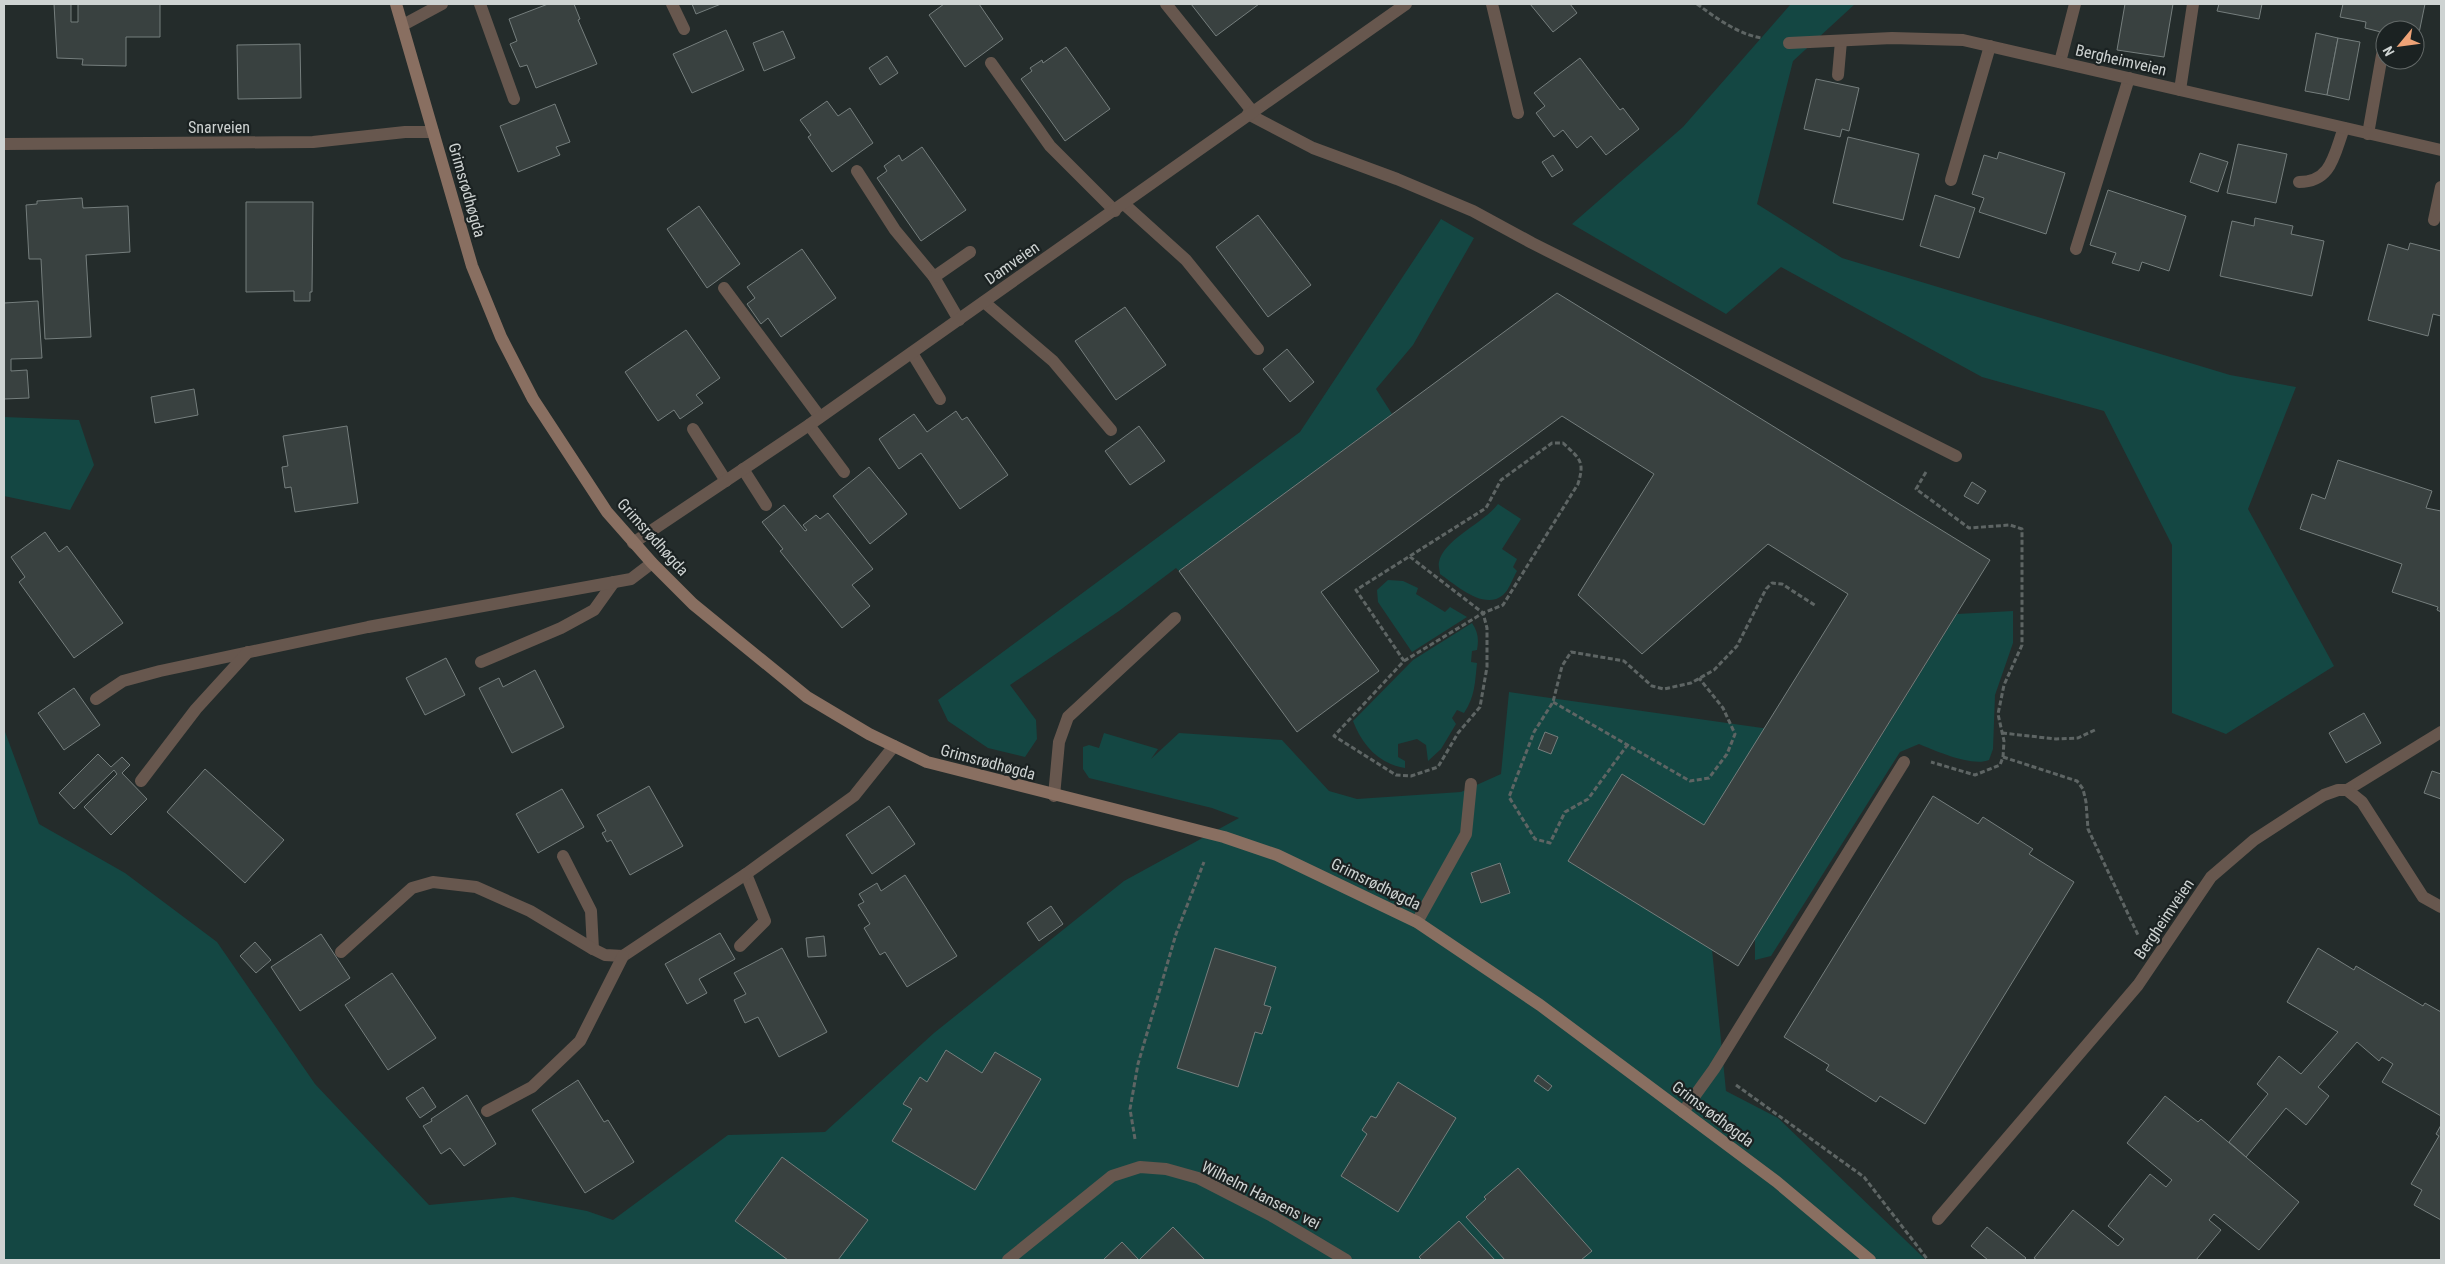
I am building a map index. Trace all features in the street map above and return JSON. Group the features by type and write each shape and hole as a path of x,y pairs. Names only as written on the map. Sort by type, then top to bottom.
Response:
{"main road":[{"name":"Grimsrødhøgda","path":"396,4 472,266 501,337 533,399 607,512 633,543 693,604 807,697 869,734 927,762 1054,796 1168,822 1277,855 1417,922 1540,1005 1777,1182 1870,1260"}],"street":[{"path":"403,25 442,4"},
{"path":"480,4 514,99"},
{"path":"672,4 684,29"},
{"path":"1166,4 1250,112 1313,148 1397,179 1474,211 1532,244 1956,456"},
{"name":"Damveien","path":"633,543 815,421 1119,208 1250,112 1406,4"},
{"path":"1492,4 1518,112"},
{"path":"2060,62 2075,4"},
{"path":"2180,90 2193,4"},
{"name":"Bergheimveien","path":"1789,43 1892,38 1963,40 2441,150"},
{"path":"1838,75 1841,41"},
{"path":"1951,180 1990,46"},
{"path":"991,63 1050,146 1119,208 1186,260 1258,349"},
{"path":"2368,134 2379,70"},
{"path":"2076,249 2130,78"},
{"path":"2299,182 2312,182 2328,172 2344,128"},
{"name":"Snarveien","path":"4,144 313,142 405,132 434,132"},
{"path":"857,171 895,230 934,277 959,320"},
{"path":"2434,220 2441,187"},
{"path":"934,277 970,252"},
{"path":"724,288 815,421 844,472"},
{"path":"984,302 1053,362 1111,430"},
{"path":"912,353 940,399"},
{"path":"693,429 726,481"},
{"path":"743,469 766,505"},
{"path":"96,699 123,681 160,670 631,579 652,563"},
{"path":"481,662 561,628 594,610 614,582"},
{"path":"1054,796 1059,742 1068,717 1175,618"},
{"path":"142,781 196,709 248,652"},
{"name":"Bergheimveien","path":"1938,1219 2138,985 2211,877 2228,860 2254,840 2324,795 2338,790 2347,790 2441,732"},
{"path":"487,1111 532,1087 580,1041 624,956 746,874 854,796 894,746"},
{"path":"1683,1112 1714,1069 1904,762"},
{"path":"1417,922 1466,834 1471,784"},
{"path":"2347,790 2362,802 2424,898 2441,907"},
{"path":"563,856 591,911 592,949"},
{"path":"740,946 765,921 746,874"},
{"path":"341,952 412,888 433,882 476,887 530,910 592,949 605,955 624,956"},
{"name":"Wilhelm Hansens vei","path":"1008,1260 1112,1176 1140,1167 1166,1169 1198,1178 1272,1216 1346,1260"}],"path":[{"path":"1697,4 1749,36 1789,43"},
{"path":"1404,661 1356,590 1409,556 1486,508 1501,480 1552,443 1563,444 1580,460 1583,469 1578,484 1503,605 1483,613 1404,661 1334,736 1396,775 1412,776 1438,767 1458,733 1480,706 1487,667 1487,628 1483,613 1409,556"},
{"path":"1904,762 1914,758 1975,775 2000,765 2004,757 1998,714 2004,686 2022,645 2022,529 2010,525 1969,528 1916,489 1940,448"},
{"path":"1628,744 1588,799 1565,812 1550,843 1535,839 1509,798 1534,732 1553,702 1562,666 1571,652 1624,660 1652,686 1664,689 1691,683 1714,670 1737,646 1766,589 1772,583 1782,584 1816,606"},
{"path":"1553,702 1690,781 1709,778 1727,754 1736,734 1724,708 1699,678"},
{"path":"2002,733 2056,739 2078,738 2097,729"},
{"path":"2004,757 2077,781 2083,789 2088,829 2152,965"},
{"path":"1140,1167 1130,1109 1138,1064 1176,934 1205,861"},
{"path":"1714,1069 1864,1178 1928,1260"}],"shaded area":[{"path":"1855,4 1793,61 1757,204 1842,258 2230,375 2296,387 2248,509 2334,666 2226,734 2172,713 2172,545 2104,411 1982,377 1781,267 1726,314 1572,224 1683,127 1790,5"},
{"path":"1441,219 1474,238 1413,345 1376,389 1392,414 1179,571 1176,568 1119,611 1010,685 1036,720 1037,739 1025,757 988,748 948,721 938,700 1300,432"},
{"path":"4,417 79,420 94,465 70,510 4,496"},
{"path":"1498,504 1521,519 1502,549 1517,559 1513,567 1517,571 1503,595 1487,600 1470,595 1440,574 1439,564 1442,554 1448,546 1484,518"},
{"path":"1388,580 1403,581 1418,588 1416,594 1445,612 1450,607 1467,617 1412,652 1378,602 1377,590"},
{"path":"2013,611 2013,643 1995,695 1993,749 1989,760 1982,762 1964,760 1919,744 1900,752 1771,956 1755,960 1755,939 1957,614"},
{"path":"1472,623 1478,636 1477,650 1472,651 1471,662 1477,663 1475,683 1468,707 1464,713 1457,710 1452,718 1456,724 1441,749 1428,761 1426,745 1417,739 1398,744 1398,757 1405,761 1405,768 1379,758 1361,738 1353,721 1413,660"},
{"path":"1509,692 1798,733 1711,939 1726,1091 1778,1118 1926,1260 4,1260 4,729 39,824 125,873 217,942 315,1084 429,1205 513,1197 587,1211 613,1220 728,1135 825,1132 934,1033 1124,881 1239,818 1212,808 1089,778 1083,769 1083,747 1089,745 1099,748 1104,733 1158,749 1151,759 1179,733 1282,740 1329,791 1357,799 1461,792 1501,774"}],"building":[{"path":"54,4 71,4 71,22 78,22 78,4 160,4 160,37 126,37 126,66 82,65 83,59 57,58"},
{"path":"548,4 574,4 580,19 578,20 597,64 536,88 527,65 520,67 510,44 517,41 509,19"},
{"path":"692,4 721,4 696,14"},
{"path":"944,4 979,4 1003,39 965,67 929,15"},
{"path":"1191,4 1259,4 1216,36"},
{"path":"1530,4 1570,4 1577,13 1553,32"},
{"path":"2125,4 2173,4 2164,57 2117,50"},
{"path":"2219,4 2262,4 2259,19 2217,11"},
{"path":"2343,4 2425,4 2422,20 2375,20 2375,30 2365,28 2366,22 2340,17"},
{"path":"726,30 744,70 692,93 673,54"},
{"path":"783,31 795,58 764,71 753,43"},
{"path":"2316,33 2338,38 2327,95 2305,91"},
{"path":"2338,38 2360,42 2349,100 2327,95"},
{"path":"300,44 301,98 238,99 237,45"},
{"path":"1066,47 1110,109 1065,141 1021,79 1032,71 1030,68 1042,60 1043,63"},
{"path":"887,56 898,73 880,85 869,68"},
{"path":"1580,58 1620,110 1623,108 1639,129 1606,155 1591,136 1577,148 1563,130 1554,137 1536,113 1545,106 1534,93"},
{"path":"1816,79 1859,88 1849,131 1842,129 1840,137 1804,129"},
{"path":"827,101 838,116 850,108 873,143 832,172 808,137 811,135 800,120"},
{"path":"555,104 570,142 556,147 560,155 518,172 500,126"},
{"path":"1848,137 1919,154 1903,220 1833,203"},
{"path":"2238,144 2287,154 2276,203 2227,193"},
{"path":"922,147 966,210 921,241 877,178 887,171 884,166 899,155 902,161"},
{"path":"1999,152 2065,173 2046,234 1979,212 1984,198 1972,194 1984,155 1997,159"},
{"path":"2200,153 2228,162 2218,192 2190,182"},
{"path":"1553,155 1563,170 1552,177 1542,162"},
{"path":"2108,190 2186,216 2169,271 2142,262 2139,271 2112,263 2116,253 2090,245"},
{"path":"1935,195 1975,208 1959,258 1920,246"},
{"path":"82,198 83,208 128,206 130,252 86,255 91,337 45,339 41,259 29,259 26,205 37,204 37,201"},
{"path":"246,202 313,202 312,292 310,292 310,301 294,301 294,291 246,292"},
{"path":"699,206 740,264 707,288 667,229"},
{"path":"1258,215 1311,285 1268,317 1216,247"},
{"path":"2255,218 2293,226 2291,234 2324,241 2312,296 2220,276 2232,221 2254,226"},
{"path":"2410,243 2441,251 2441,316 2433,314 2428,336 2368,320 2388,244 2408,250"},
{"path":"802,249 836,298 781,337 768,318 761,324 747,304 755,298 747,287"},
{"path":"1557,293 1990,560 1738,966 1568,861 1622,774 1704,825 1848,594 1768,544 1642,654 1578,595 1654,474 1562,416 1321,592 1379,671 1297,732 1179,571"},
{"path":"38,301 42,358 11,359 11,371 27,370 29,398 4,399 4,303"},
{"path":"1125,307 1166,365 1116,400 1075,341"},
{"path":"686,330 720,378 696,395 703,403 680,419 674,410 658,421 625,372"},
{"path":"1287,349 1314,382 1290,402 1263,369"},
{"path":"194,389 198,415 155,423 151,397"},
{"path":"956,411 962,420 967,417 1008,475 960,509 921,453 899,469 879,439 914,414 927,432"},
{"path":"347,426 358,503 295,512 291,487 285,488 282,467 288,466 283,436"},
{"path":"1139,426 1165,461 1130,485 1105,451"},
{"path":"2338,460 2432,491 2426,508 2441,511 2441,612 2437,610 2438,607 2392,592 2402,564 2300,529 2312,494 2325,499"},
{"path":"869,467 907,514 870,544 833,496"},
{"path":"1972,482 1986,491 1978,504 1964,496"},
{"path":"784,505 805,531 807,530 803,525 816,515 820,519 828,513 873,569 852,585 870,606 842,628 780,551 783,549 762,522"},
{"path":"45,532 59,552 67,546 123,623 74,658 19,582 25,577 11,557"},
{"path":"446,658 465,695 425,715 406,678"},
{"path":"535,670 564,727 512,753 479,688 499,678 503,687"},
{"path":"74,688 100,725 64,750 38,713"},
{"path":"2364,713 2381,743 2346,763 2329,733"},
{"path":"1545,732 1558,737 1551,754 1538,749"},
{"path":"98,754 111,767 122,757 130,765 122,773 147,799 111,835 84,807 117,774 114,770 74,809 59,793"},
{"path":"205,769 284,840 245,883 167,812"},
{"path":"2432,771 2441,774 2441,799 2424,793"},
{"path":"649,786 683,846 630,875 611,840 607,842 602,833 606,831 597,815"},
{"path":"562,789 584,827 538,853 516,814"},
{"path":"1933,796 1978,824 1983,817 2033,849 2029,854 2074,882 1925,1124 1880,1096 1876,1102 1826,1070 1829,1065 1784,1037"},
{"path":"889,806 915,844 872,874 846,835"},
{"path":"1500,863 1510,893 1481,903 1471,873"},
{"path":"905,875 957,956 907,987 885,952 880,955 864,928 870,924 858,905 864,902 859,894 877,883 881,891"},
{"path":"1051,906 1063,924 1039,941 1027,923"},
{"path":"720,933 735,959 699,979 707,993 687,1004 665,964"},
{"path":"321,934 350,978 300,1011 271,967"},
{"path":"824,936 826,956 808,957 806,938"},
{"path":"255,942 271,960 256,973 240,956"},
{"path":"782,948 827,1032 779,1057 758,1017 745,1023 734,1000 746,994 734,973"},
{"path":"1215,948 1276,967 1264,1005 1271,1007 1262,1034 1255,1032 1238,1087 1177,1068"},
{"path":"2318,948 2354,970 2356,966 2423,1006 2425,1003 2441,1012 2441,1116 2382,1082 2393,1064 2382,1057 2379,1061 2357,1042 2318,1087 2329,1096 2306,1125 2286,1108 2246,1157 2229,1142 2268,1094 2257,1084 2279,1056 2301,1074 2338,1032 2287,1002"},
{"path":"392,973 436,1038 388,1070 345,1005"},
{"path":"946,1050 982,1073 995,1052 1041,1079 975,1190 892,1141 912,1109 903,1104 920,1077 927,1082"},
{"path":"1538,1075 1552,1086 1548,1091 1534,1081"},
{"path":"578,1080 604,1122 608,1120 634,1162 585,1193 532,1110"},
{"path":"1398,1082 1456,1118 1398,1212 1341,1176 1367,1134 1362,1130 1371,1116 1376,1118"},
{"path":"423,1087 436,1107 420,1118 406,1098"},
{"path":"467,1095 496,1144 464,1166 450,1148 441,1154 423,1126"},
{"path":"2165,1096 2198,1122 2201,1119 2299,1202 2259,1250 2214,1214 2209,1220 2221,1230 2196,1260 2037,1260 2034,1258 2073,1210 2118,1246 2124,1239 2108,1226 2150,1174 2166,1187 2172,1180 2127,1143"},
{"path":"2441,1125 2441,1220 2414,1205 2422,1190 2411,1184 2439,1136 2436,1134"},
{"path":"782,1157 868,1220 838,1260 788,1260 735,1221"},
{"path":"1518,1168 1592,1251 1581,1260 1505,1260 1466,1217 1486,1199 1484,1197"},
{"path":"1459,1221 1495,1260 1422,1260 1419,1257"},
{"path":"1173,1227 1205,1260 1139,1260"},
{"path":"1987,1227 2026,1258 2024,1260 1988,1260 1971,1246"},
{"path":"1122,1242 1139,1260 1103,1260"}]}
